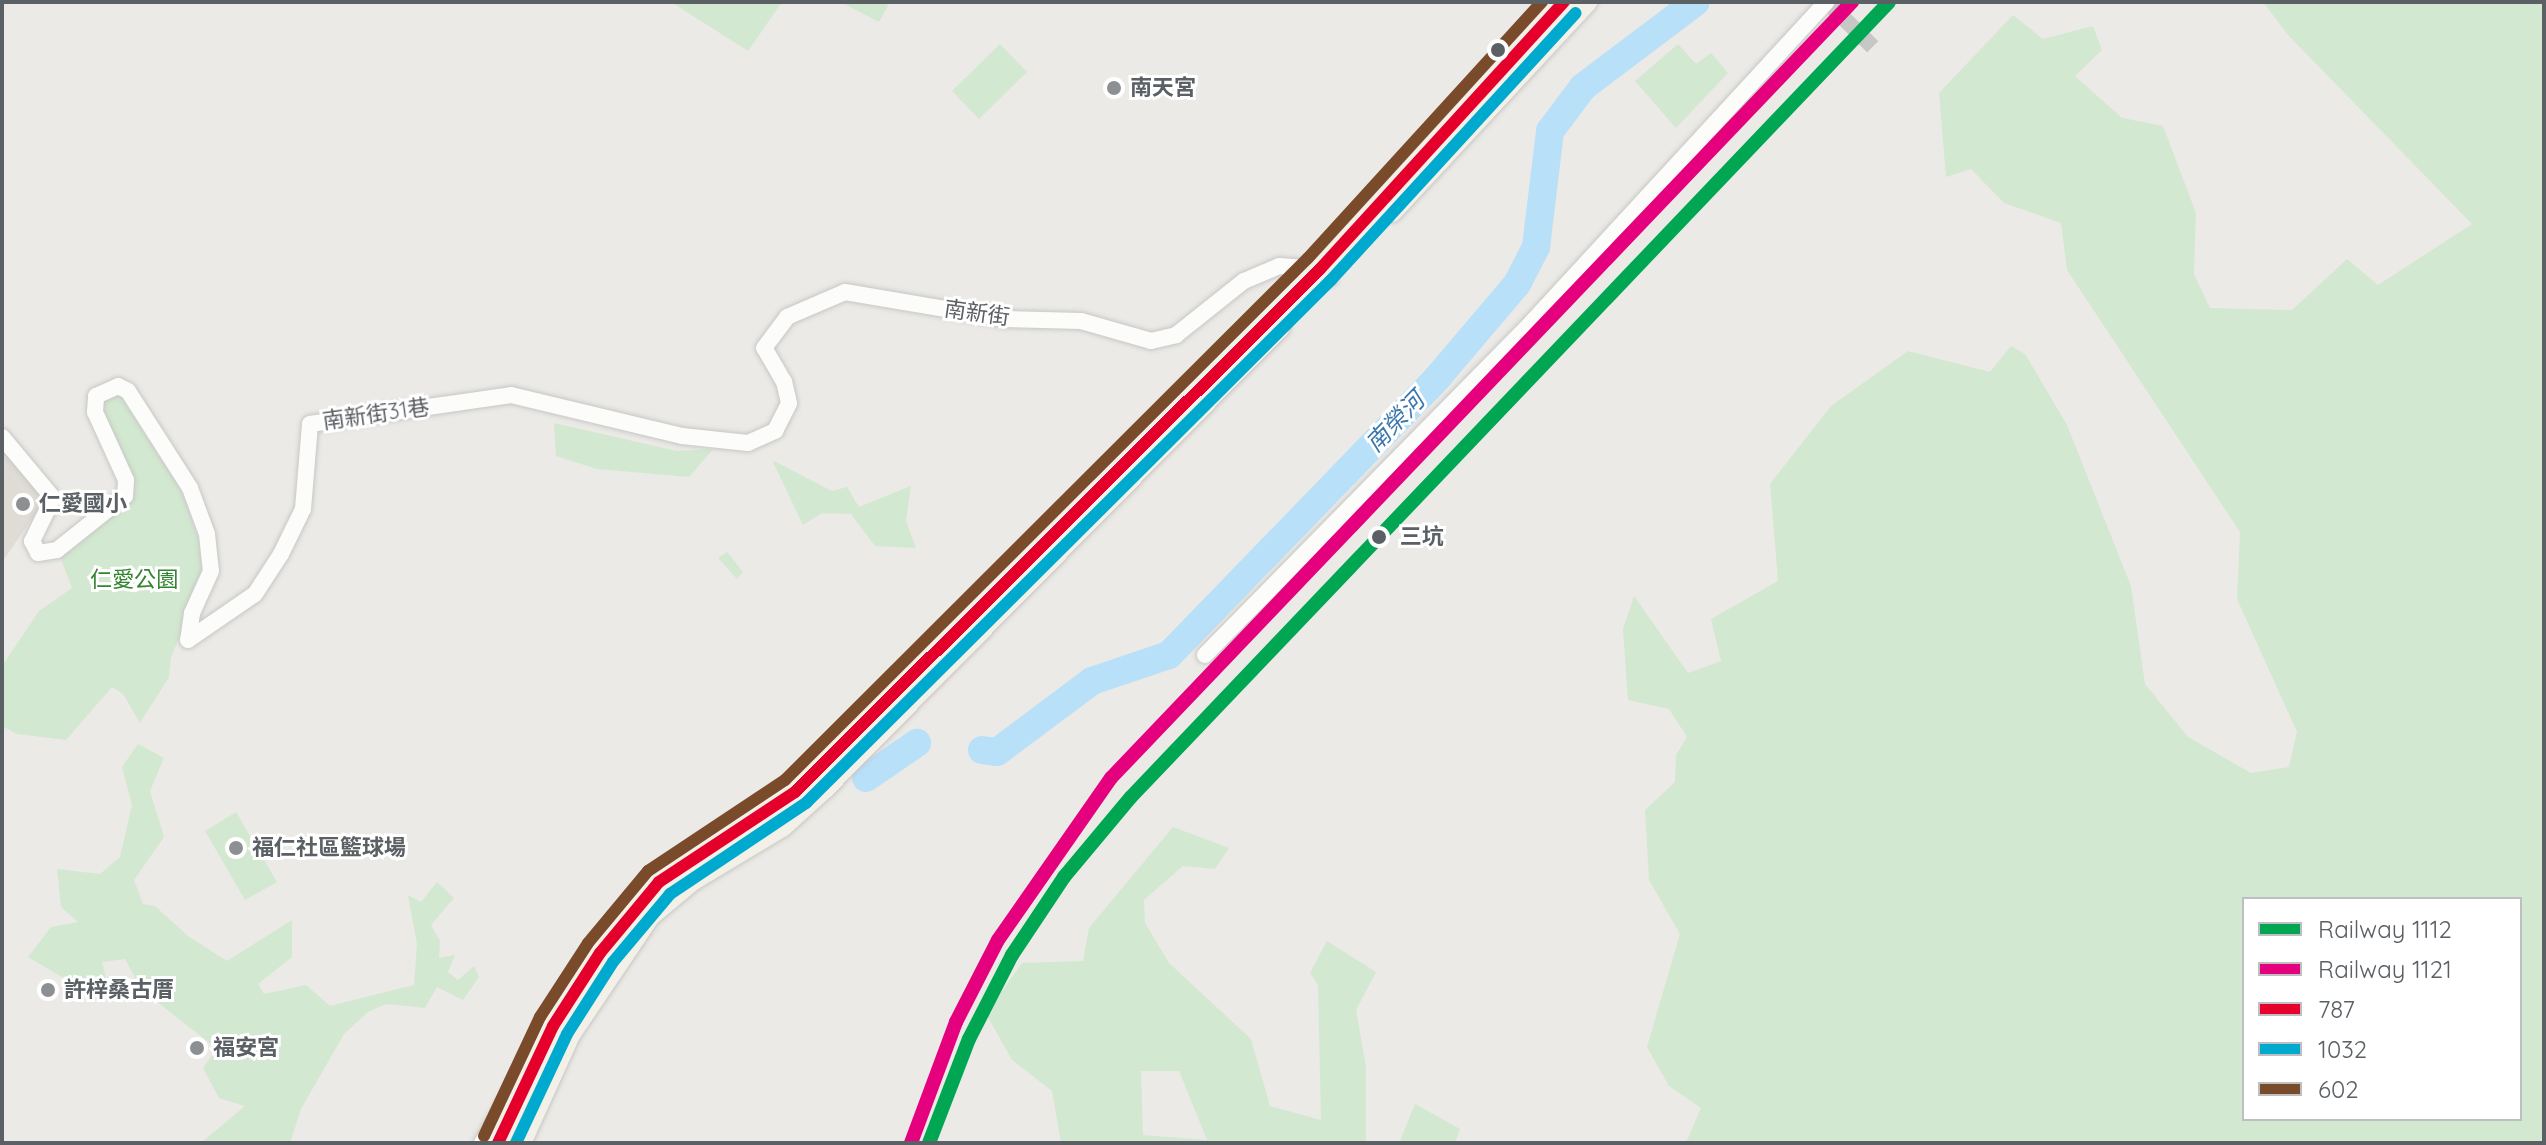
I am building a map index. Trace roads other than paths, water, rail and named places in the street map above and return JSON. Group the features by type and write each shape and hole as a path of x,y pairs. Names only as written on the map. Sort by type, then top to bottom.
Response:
{"main road":[{"path":"521,1143 570,1035 650,916 692,881 782,827 825,788 1324,273 1564,2"},
{"path":"498,1143 539,1051 600,953 659,882 795,792 1511,90 1587,2"}],"street":[{"path":"1205,655 1532,322 1826,2"},
{"name":"南新街","path":"724,443 748,443 775,431 789,403 784,382 764,348 787,317 845,292 1004,319 1081,321 1151,341 1176,335 1244,281 1279,266 1324,273"},
{"name":"南新街31巷","path":"2,437 53,498 32,541 38,553 57,550 125,496 126,480 95,412 96,396 118,386 128,391 190,488 207,534 211,571 192,613 188,640 255,594 281,554 303,509 310,424 511,395 724,443"},
{"path":"482,1143 539,1051"}],"waterway":[{"name":"南榮河","path":"982,750 997,752 1092,681 1169,655 1438,377 1517,284 1536,247 1550,131 1583,87 1696,2"},
{"name":"南榮河","path":"866,778 917,743"}],"tunnel":[{"path":"1827,2 1875,49"}],"rail line":[{"name":"1121","path":"911,1143 956,1022 998,940 1111,778 1852,2"},
{"name":"1112","path":"929,1143 969,1039 1012,955 1064,877 1131,797 1889,2"}],"place":[{"name":"南天宮","path":"1114,88"},
{"name":"仁愛國小","path":"23,504"},
{"name":"三坑","path":"1379,537"},
{"name":"福仁社區籃球場","path":"236,848"},
{"name":"許梓桑古厝","path":"48,990"},
{"name":"福安宮","path":"197,1048"}],"park label":[{"name":"仁愛公園","path":"134,580"}]}
